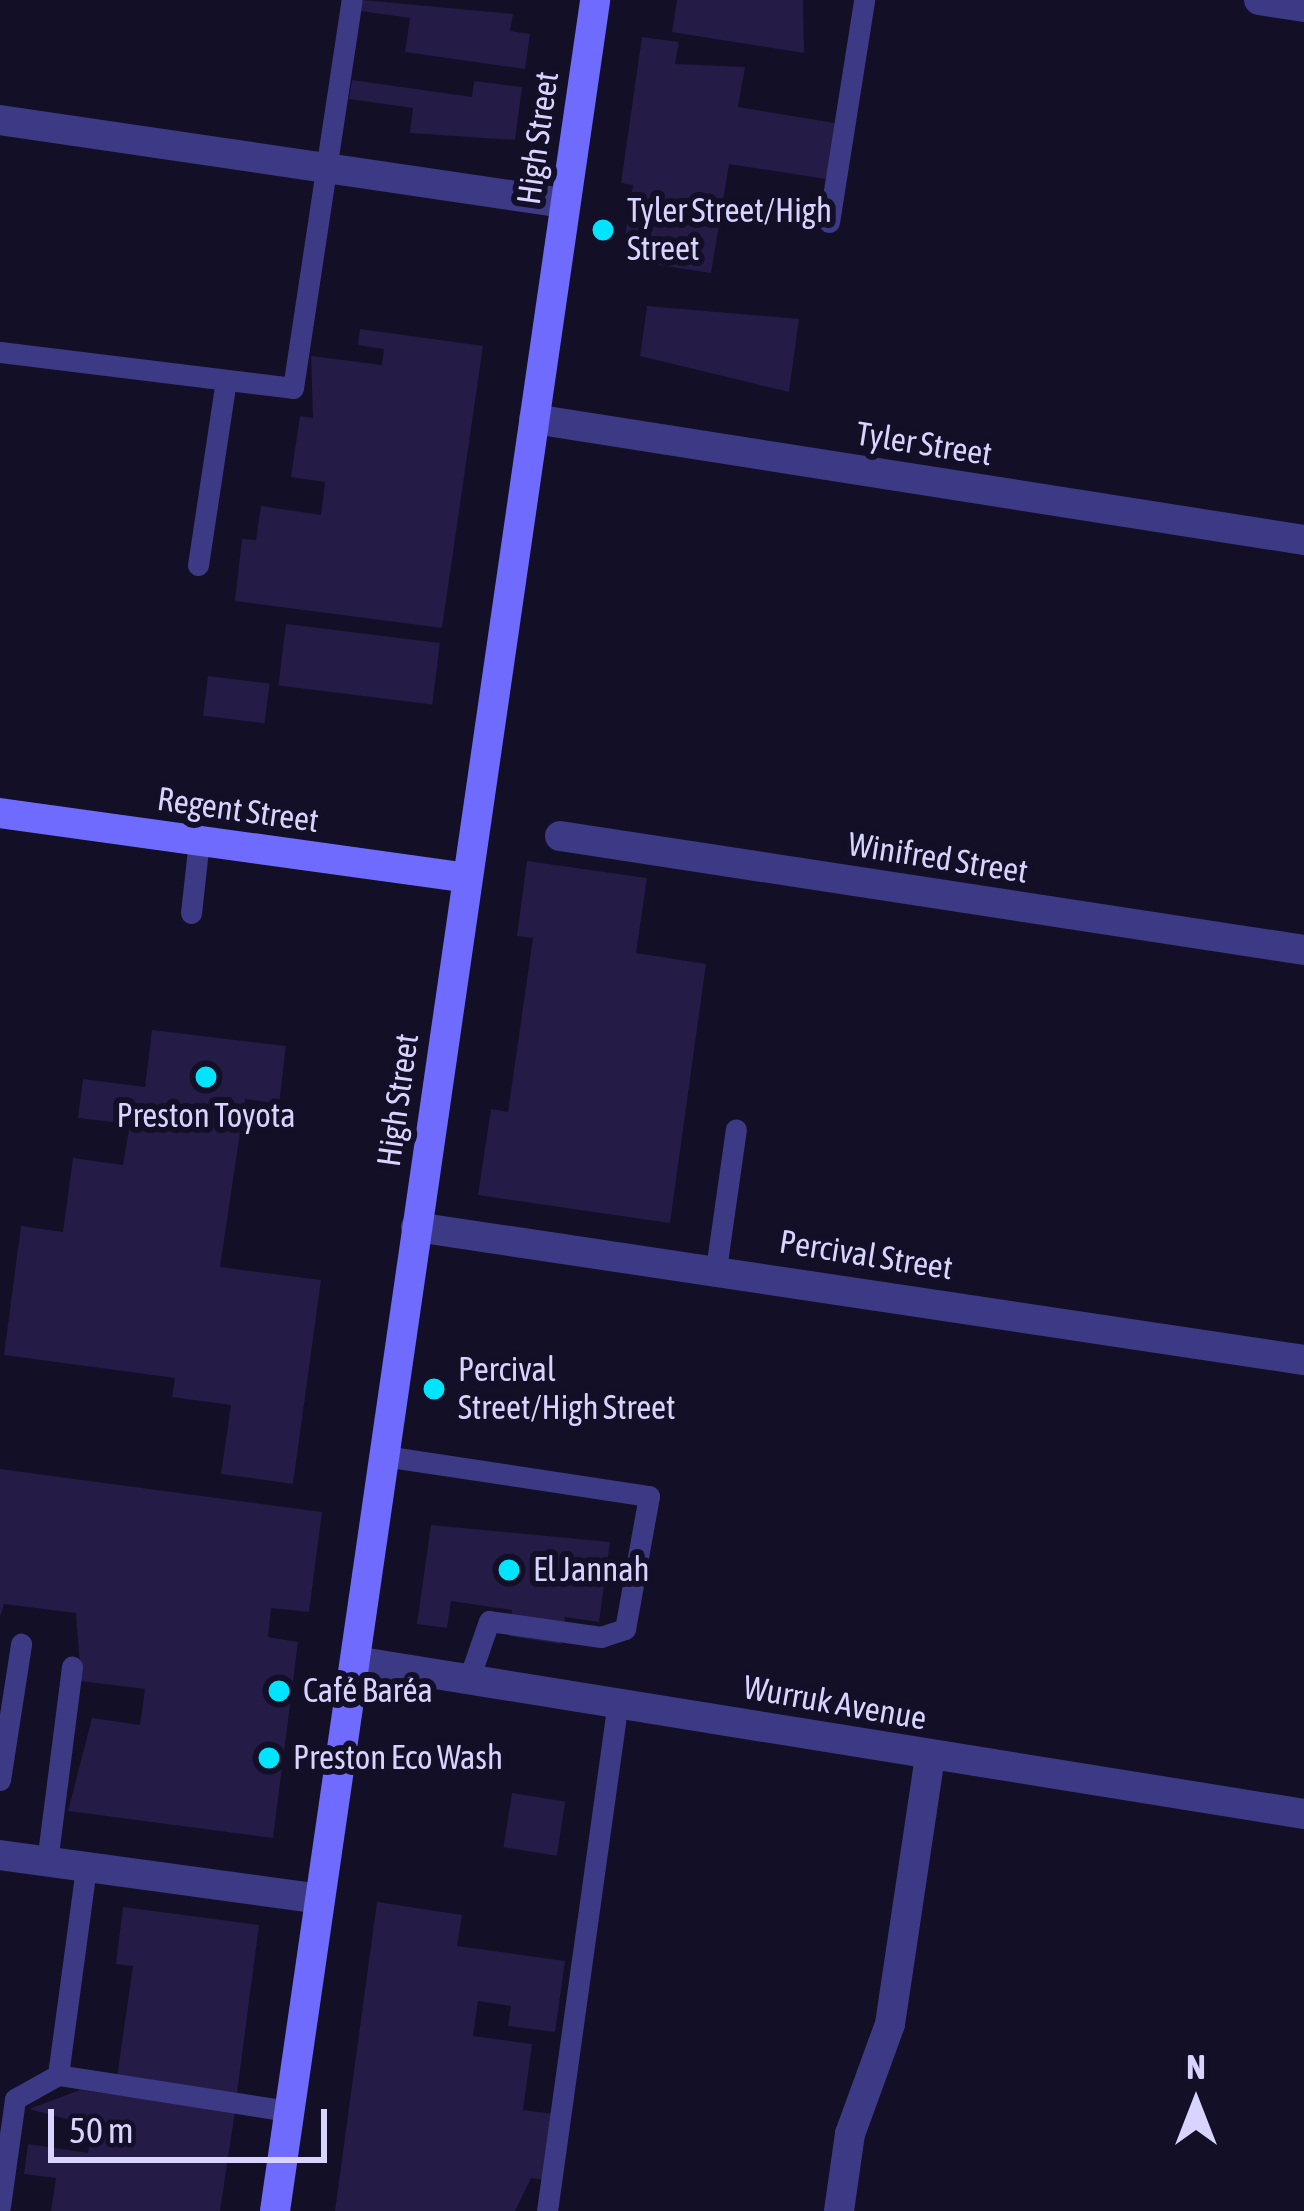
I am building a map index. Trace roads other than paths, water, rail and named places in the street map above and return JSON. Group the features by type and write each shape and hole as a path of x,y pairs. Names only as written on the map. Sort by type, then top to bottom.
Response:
{"main road":[{"name":"High Street","path":"275,2211 595,0"},
{"name":"Regent Street","path":"0,813 466,878"}],"street":[{"path":"1259,0 1304,7"},
{"path":"0,120 564,202"},
{"name":"Tyler Street","path":"534,419 1304,540"},
{"name":"Winifred Street","path":"560,836 1304,950"},
{"name":"Percival Street","path":"416,1227 716,1268 1304,1360"},
{"name":"Wurruk Avenue","path":"355,1661 1304,1814"},
{"path":"839,2211 850,2134 890,2024 930,1757"},
{"path":"0,1855 320,1899"}],"lane":[{"path":"0,352 293,388 352,0"},
{"path":"830,222 864,0"},
{"path":"198,565 226,380"},
{"path":"191,914 199,840"},
{"path":"716,1268 736,1129"},
{"path":"384,1456 649,1496 625,1629 601,1637 488,1621 470,1676"},
{"path":"0,1780 21,1644"},
{"path":"47,1862 72,1667"},
{"path":"547,2211 618,1701"},
{"path":"58,2075 86,1868"},
{"path":"0,2206 15,2099 58,2075 290,2111"}],"place":[{"name":"Tyler Street/High Street","path":"603,230"},
{"name":"Preston Toyota","path":"206,1077"},
{"name":"Percival Street/High Street","path":"434,1389"},
{"name":"El Jannah","path":"509,1570"},
{"name":"Café Baréa","path":"279,1691"},
{"name":"Preston Eco Wash","path":"269,1758"}]}
